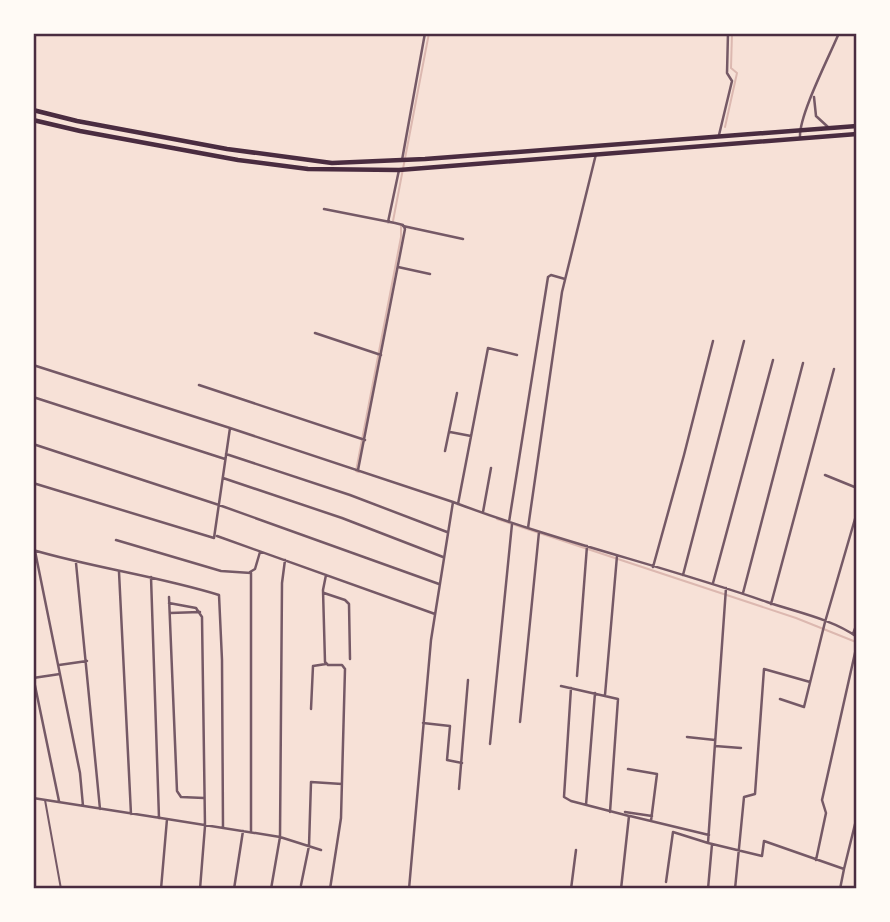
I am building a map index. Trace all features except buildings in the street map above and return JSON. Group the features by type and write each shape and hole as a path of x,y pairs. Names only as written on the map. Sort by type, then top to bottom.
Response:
{"highway":[{"path":"33,110 104,127 286,158 332,163 404,160 857,125"},
{"path":"33,121 238,160 308,169 402,169 857,134"},
{"path":"533,149 534,158"}],"street":[{"path":"404,160 425,33"},
{"path":"719,135 732,81 727,71 728,33"},
{"path":"800,137 800,129 839,33"},
{"path":"814,94 816,116 828,127"},
{"path":"528,528 565,279 596,154"},
{"path":"392,222 402,169"},
{"path":"324,209 463,239"},
{"path":"358,470 378,354 405,231 403,226"},
{"path":"398,267 430,274"},
{"path":"490,744 510,523 548,278 551,275 565,279"},
{"path":"315,334 378,354"},
{"path":"653,567 713,341"},
{"path":"683,575 744,341"},
{"path":"458,504 488,348 517,355"},
{"path":"713,583 773,360"},
{"path":"742,594 803,363"},
{"path":"33,365 358,470 510,523 713,583 726,592 742,594 855,635 857,623"},
{"path":"771,604 834,369"},
{"path":"199,385 365,440"},
{"path":"445,451 457,393"},
{"path":"33,397 225,459"},
{"path":"216,535 230,428"},
{"path":"449,431 471,436"},
{"path":"33,444 219,505 439,584"},
{"path":"226,454 351,495 447,532"},
{"path":"483,512 491,468"},
{"path":"825,475 857,488"},
{"path":"223,478 342,518 443,557"},
{"path":"33,483 212,538 216,535 435,614"},
{"path":"409,889 435,614 453,502"},
{"path":"780,699 805,706 825,622 857,512"},
{"path":"520,722 539,532"},
{"path":"116,540 221,571 250,572 255,569 260,552"},
{"path":"577,676 587,546"},
{"path":"83,806 80,773 34,550 76,563 151,577 219,596 223,828"},
{"path":"605,695 617,556"},
{"path":"271,889 280,837 282,583 285,560"},
{"path":"76,563 100,809"},
{"path":"119,572 131,814"},
{"path":"250,572 251,832"},
{"path":"326,575 326,664"},
{"path":"151,577 159,818"},
{"path":"708,889 709,835 726,592"},
{"path":"324,593 349,604 350,659"},
{"path":"169,597 177,790 181,797 204,798"},
{"path":"169,603 196,608 200,612 205,825 200,889"},
{"path":"170,613 200,612"},
{"path":"816,860 826,813 822,800 857,644"},
{"path":"58,665 87,661"},
{"path":"311,709 313,666 342,665 345,669 341,818 330,889"},
{"path":"735,889 743,798 745,795 755,794 764,670 810,682"},
{"path":"59,801 33,678 60,674"},
{"path":"459,789 468,680"},
{"path":"561,686 618,699 610,812"},
{"path":"571,688 564,794 566,800 709,835"},
{"path":"586,805 595,693"},
{"path":"424,723 451,727 447,760 461,763"},
{"path":"687,737 716,740"},
{"path":"715,746 741,748"},
{"path":"628,769 657,774 651,821"},
{"path":"301,885 309,846 311,782 342,784"},
{"path":"33,798 280,837 321,850"},
{"path":"625,812 652,816"},
{"path":"621,889 629,816"},
{"path":"840,889 857,816"},
{"path":"160,889 167,819"},
{"path":"234,889 243,831"},
{"path":"666,882 673,832 739,852 762,856 764,841 844,869"},
{"path":"571,889 576,850"}],"lane":[{"path":"45,799 61,889"}],"waterway":[{"path":"393,221 429,33"},
{"path":"725,127 737,73 731,68 732,33"},
{"path":"359,472 356,471 401,226"},
{"path":"497,519 796,618 856,642"}]}
